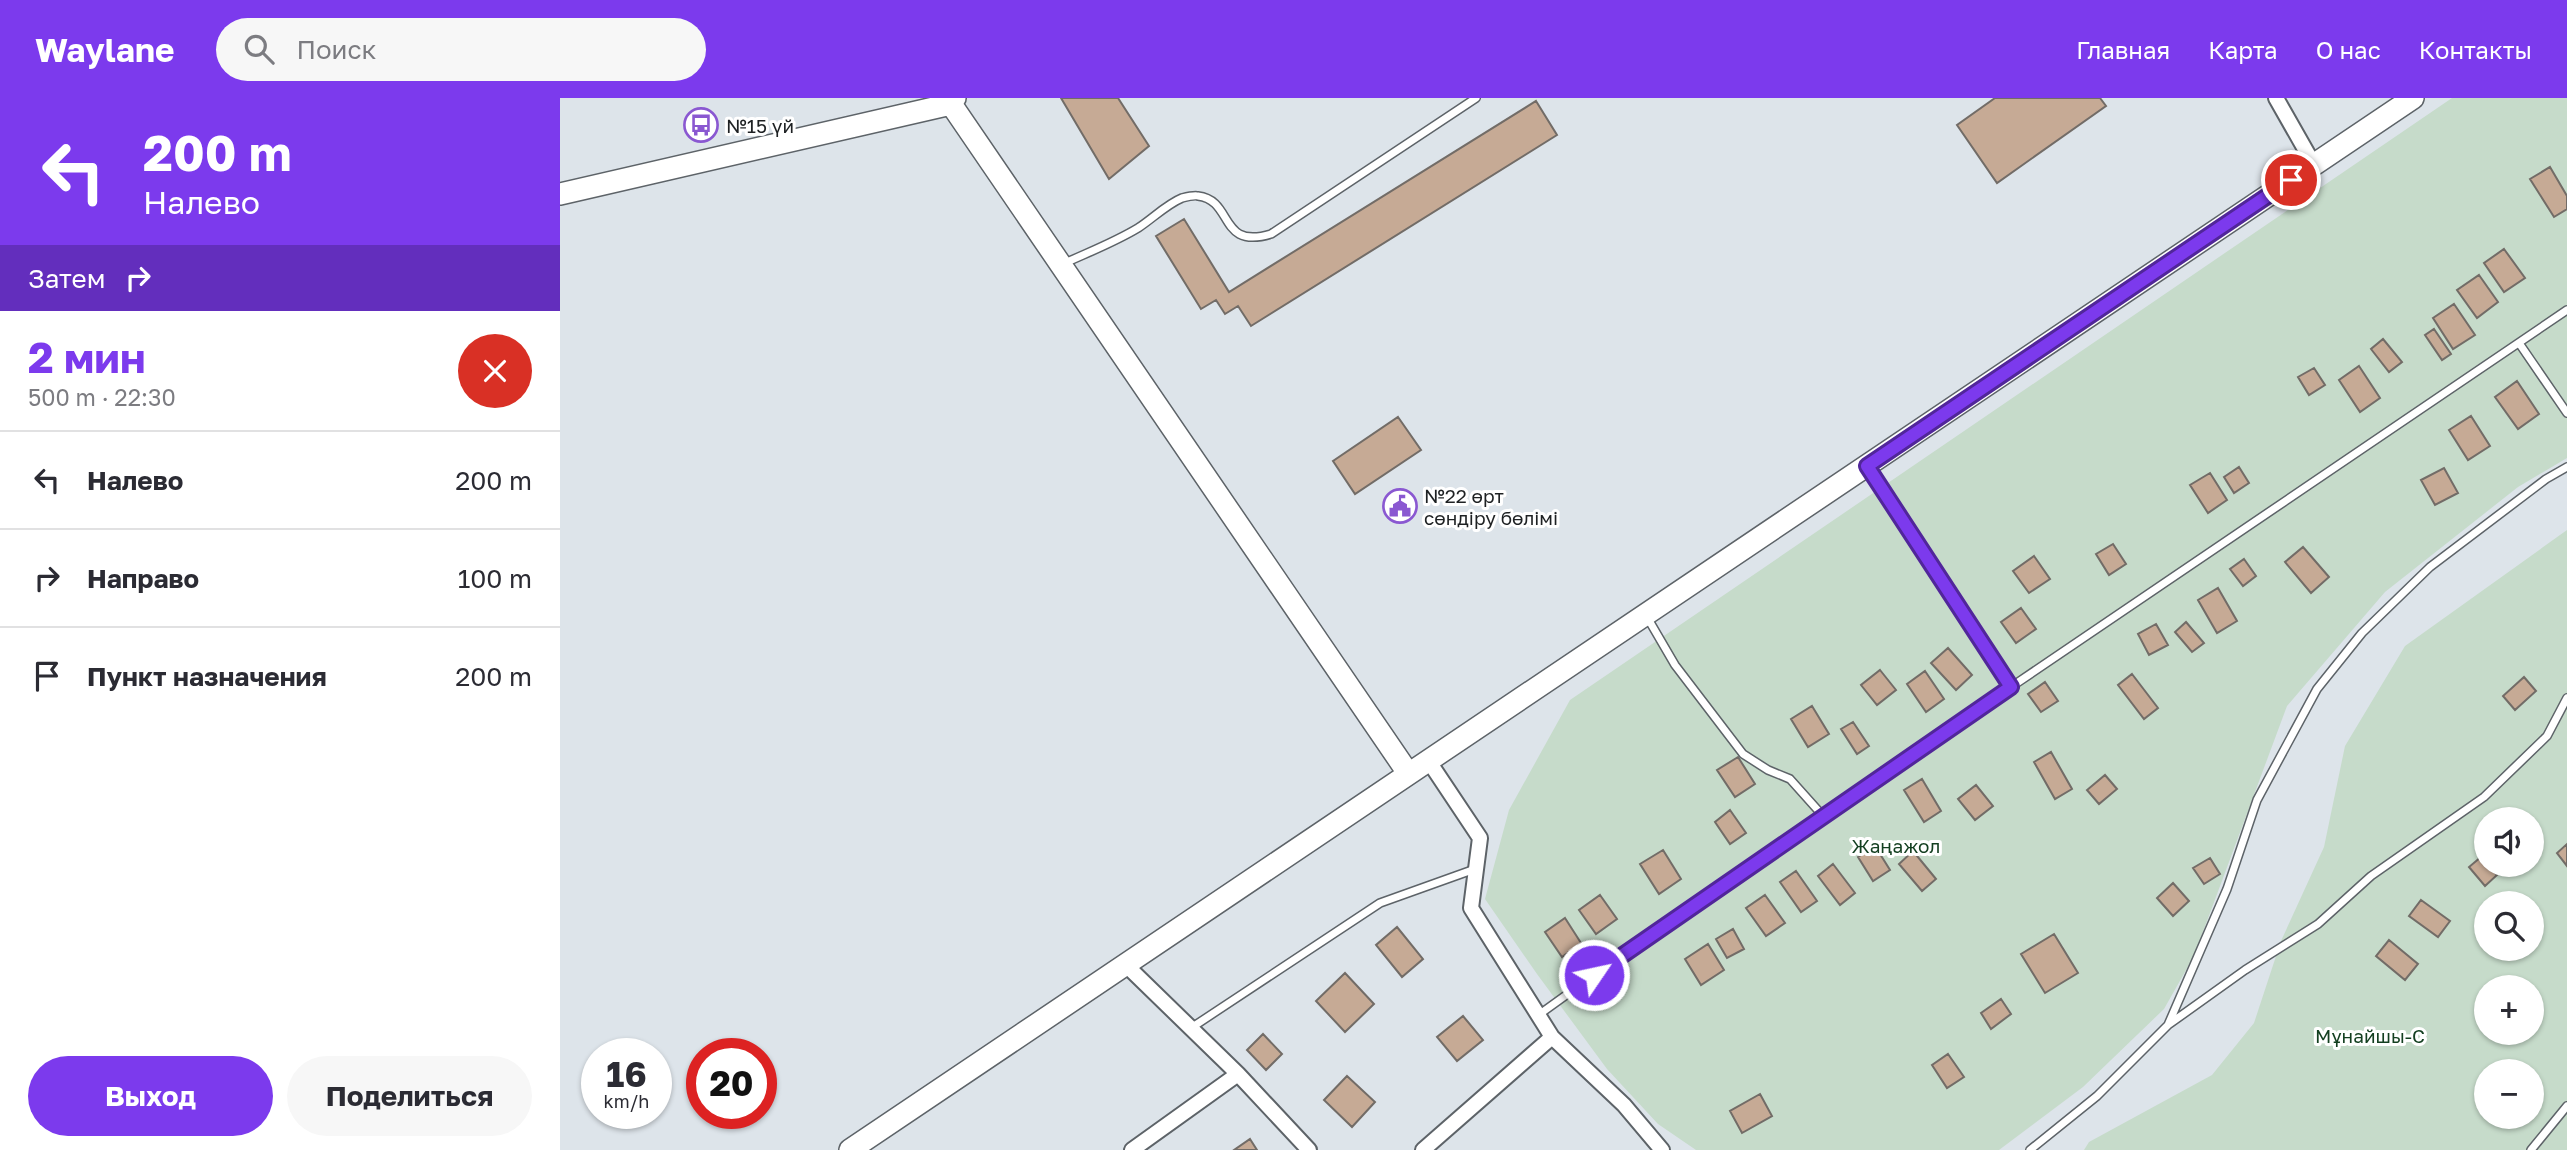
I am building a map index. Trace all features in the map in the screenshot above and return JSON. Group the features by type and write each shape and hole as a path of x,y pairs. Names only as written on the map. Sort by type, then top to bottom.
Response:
{"street":[{"path":"2276,98 2314,165"},
{"path":"850,1150 2413,98"},
{"path":"560,194 953,101 1061,265 1408,773"},
{"path":"1428,760 1480,838 1471,908 1552,1037 1624,1105 1662,1150"},
{"path":"1127,966 1238,1074 1310,1150"},
{"path":"1423,1150 1552,1037"},
{"path":"1132,1150 1238,1074"}],"lane":[{"path":"1061,265 1128,234 1182,198 1199,196 1214,203 1242,237 1256,239 1271,234 1476,98"},
{"path":"1537,1016 2011,687 2567,310"},
{"path":"2519,343 2567,413"},
{"path":"1867,466 2011,687"},
{"path":"2168,1026 2227,889 2257,800 2317,689 2362,633 2430,566 2546,479 2567,467"},
{"path":"1646,615 1675,665 1743,754 1768,770 1790,779 1824,817"},
{"path":"2030,1150 2097,1096 2168,1026 2245,970 2318,924 2371,876 2484,797 2547,736 2567,698"},
{"path":"1191,1028 1380,903 1476,869"},
{"path":"2530,1150 2567,1106"}],"green space":[{"name":"Жаңажол","path":"2452,98 2567,98 2567,458 2518,487 2385,592 2287,706 2194,956 2164,1009 2083,1087 1999,1150 1696,1150 1658,1124 1607,1069 1485,899 1509,810 1570,700"},
{"name":"Мұнайшы-С","path":"2567,530 2567,1150 2084,1150 2089,1142 2212,1075 2254,1023 2281,941 2324,847 2345,746 2405,646"}],"building":[{"path":"1061,98 1118,98 1149,146 1109,179"},
{"path":"1995,98 2100,98 2106,106 1997,183 1957,125"},
{"path":"1536,101 1557,135 1251,326 1238,306 1225,314 1216,300 1201,309 1156,236 1184,219 1229,292"},
{"path":"2550,167 2567,196 2567,209 2554,217 2530,179"},
{"path":"2504,249 2525,278 2504,292 2484,263"},
{"path":"2479,275 2498,302 2477,318 2457,290"},
{"path":"2454,304 2475,335 2453,349 2433,318"},
{"path":"2434,329 2451,354 2442,360 2425,335"},
{"path":"2383,339 2402,362 2389,372 2371,349"},
{"path":"2359,366 2380,398 2360,412 2339,380"},
{"path":"2314,368 2325,385 2309,395 2298,377"},
{"path":"2517,381 2539,414 2518,429 2495,397"},
{"path":"2471,416 2490,446 2468,460 2449,430"},
{"path":"1398,417 1421,450 1355,494 1333,461"},
{"path":"2239,467 2249,483 2234,493 2224,477"},
{"path":"2444,468 2458,493 2435,505 2421,480"},
{"path":"2210,473 2227,500 2208,513 2190,485"},
{"path":"2113,544 2126,564 2109,575 2096,554"},
{"path":"2303,547 2329,577 2311,593 2285,562"},
{"path":"2034,556 2050,579 2029,593 2013,571"},
{"path":"2244,559 2256,576 2243,586 2230,569"},
{"path":"2218,588 2237,621 2217,633 2198,600"},
{"path":"2021,608 2036,629 2016,643 2001,622"},
{"path":"2186,622 2204,643 2192,652 2175,632"},
{"path":"2156,624 2168,645 2149,655 2138,634"},
{"path":"1948,648 1972,675 1956,690 1931,663"},
{"path":"1880,670 1896,690 1877,705 1861,685"},
{"path":"1925,671 1944,699 1926,712 1907,684"},
{"path":"2132,674 2158,708 2144,719 2118,685"},
{"path":"2524,677 2536,691 2515,710 2503,696"},
{"path":"2045,682 2058,701 2041,712 2028,694"},
{"path":"1812,706 1829,734 1808,747 1791,719"},
{"path":"1853,722 1869,746 1857,754 1841,729"},
{"path":"2051,752 2072,789 2055,799 2034,762"},
{"path":"1738,757 1755,784 1735,797 1717,770"},
{"path":"2105,775 2117,789 2099,804 2087,790"},
{"path":"1922,779 1941,811 1924,822 1904,790"},
{"path":"1976,785 1993,806 1975,820 1958,799"},
{"path":"1730,810 1746,833 1730,844 1715,822"},
{"path":"2567,844 2567,866 2557,853"},
{"path":"1875,846 1890,870 1873,881 1858,857"},
{"path":"1663,850 1681,879 1659,894 1640,864"},
{"path":"1913,851 1936,879 1922,891 1899,864"},
{"path":"2210,858 2220,874 2204,884 2193,868"},
{"path":"1833,864 1855,893 1840,905 1818,876"},
{"path":"1796,871 1817,901 1801,912 1780,882"},
{"path":"2477,877 2495,877 2485,886"},
{"path":"2173,883 2189,901 2173,916 2157,898"},
{"path":"1600,895 1617,919 1596,934 1579,910"},
{"path":"1765,895 1785,923 1766,936 1746,908"},
{"path":"2421,900 2450,921 2438,937 2409,916"},
{"path":"1565,918 1581,943 1562,957 1545,932"},
{"path":"1397,927 1423,959 1402,977 1376,945"},
{"path":"1733,929 1744,949 1727,958 1716,939"},
{"path":"2054,934 2078,973 2045,993 2021,954"},
{"path":"2389,940 2418,964 2405,980 2376,956"},
{"path":"1708,944 1724,970 1701,985 1685,959"},
{"path":"1345,973 1374,1004 1345,1032 1316,1001"},
{"path":"2001,999 2011,1014 1991,1029 1981,1013"},
{"path":"1463,1016 1483,1040 1457,1061 1437,1037"},
{"path":"1263,1034 1282,1054 1266,1070 1247,1050"},
{"path":"1948,1054 1964,1077 1947,1088 1932,1065"},
{"path":"1347,1076 1375,1102 1352,1127 1324,1100"},
{"path":"1760,1094 1772,1116 1742,1133 1730,1111"},
{"path":"1250,1139 1257,1150 1234,1150"}],"place":[{"name":"№15 үй","path":"701,125"},
{"name":"№22 өрт сөндіру бөлімі","path":"1400,506"}],"route":[{"path":"1594,975 2011,687 1867,466 2291,180"}]}
